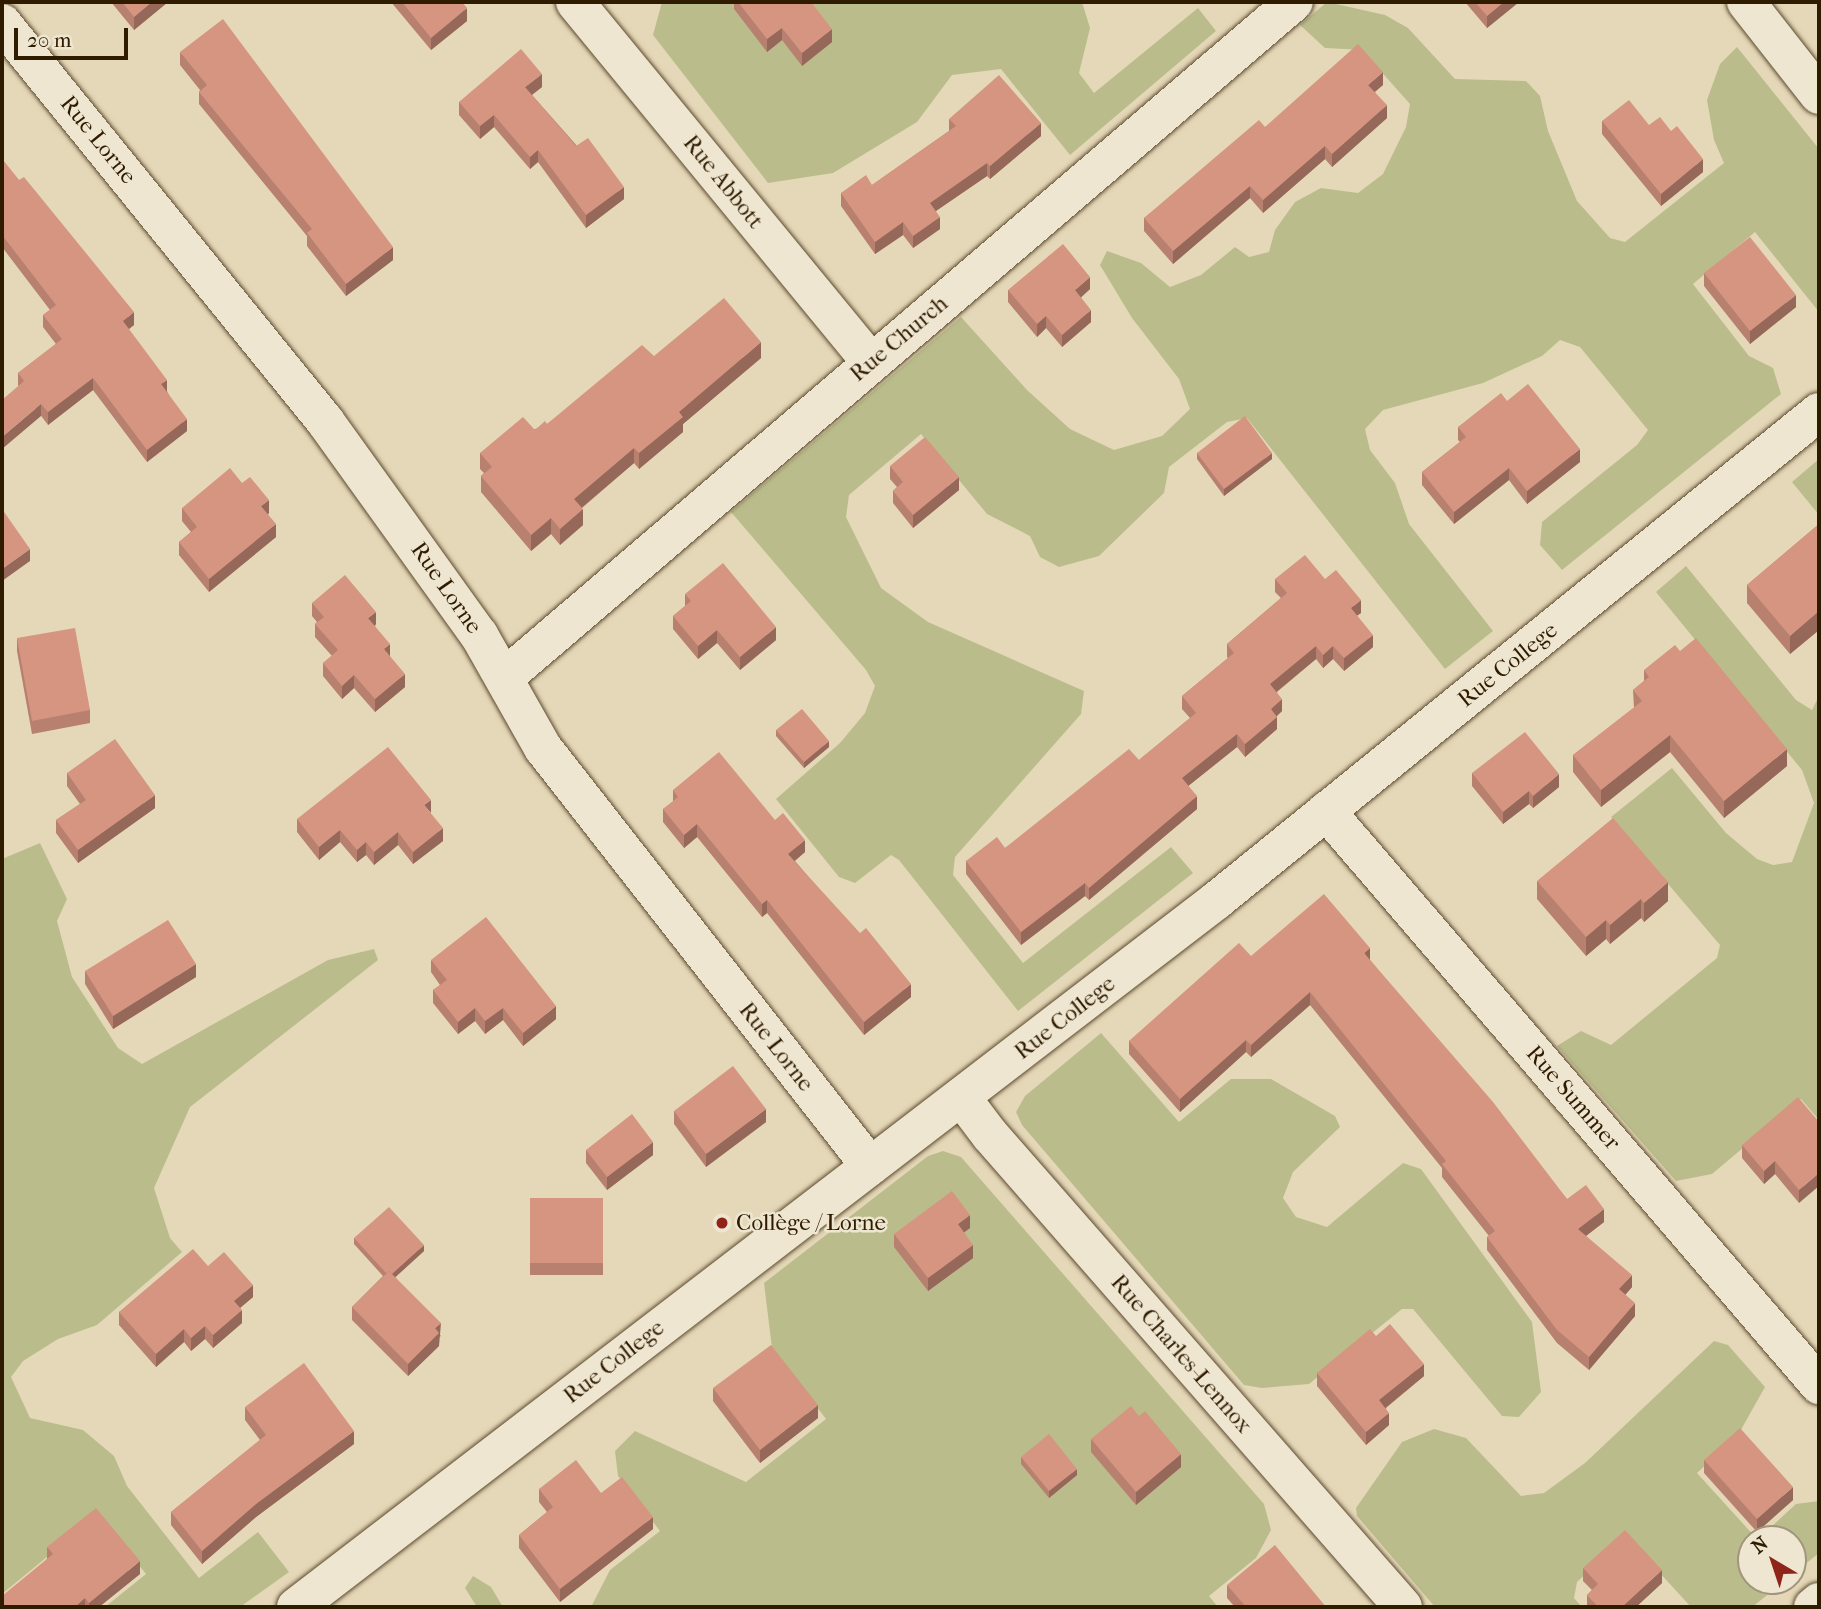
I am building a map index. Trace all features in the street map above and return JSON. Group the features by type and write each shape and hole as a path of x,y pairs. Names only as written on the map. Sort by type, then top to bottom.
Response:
{"street":[{"name":"Rue Abbott","path":"575,2 872,362"},
{"name":"Rue Church","path":"505,677 1294,2"},
{"path":"1746,2 1819,95"},
{"name":"Rue Lorne","path":"2,23 317,411 441,579 505,677 543,748 870,1167"},
{"name":"Rue College","path":"296,1607 962,1098 1326,811 1819,412"},
{"name":"Rue Summer","path":"1326,811 1819,1385"},
{"name":"Rue Charles-Lennox","path":"962,1098 990,1135 1404,1607"},
{"path":"1813,1607 1819,1602"}],"green space":[{"path":"662,2 1082,2 1090,28 1079,73 1094,93 1198,8 1216,31 1070,155 1001,69 952,75 917,122 833,173 768,183 653,35"},
{"path":"1327,2 1385,15 1408,28 1455,79 1526,81 1540,96 1548,131 1577,201 1610,238 1625,242 1724,163 1714,140 1707,100 1720,64 1737,47 1819,149 1819,312 1755,232 1693,284 1749,356 1773,368 1781,394 1562,570 1540,545 1542,522 1637,445 1648,430 1580,347 1560,340 1542,356 1483,383 1383,410 1365,429 1370,450 1395,483 1409,524 1493,631 1445,669 1247,418 1227,422 1169,467 1164,493 1099,556 1059,567 1040,557 1030,536 987,514 921,434 849,495 846,517 881,588 928,622 1084,691 1081,714 955,857 953,875 1023,963 1171,847 1193,873 1018,1011 899,860 891,855 855,883 839,877 776,799 840,743 865,713 875,686 866,670 731,512 961,317 1027,390 1070,429 1114,450 1162,436 1190,409 1179,379 1132,318 1100,265 1107,251 1141,263 1170,287 1201,275 1235,247 1249,257 1269,252 1275,230 1295,202 1321,188 1358,193 1383,174 1406,127 1410,104 1362,50 1325,48 1300,25"},
{"path":"1819,459 1819,515 1792,482"},
{"path":"1686,566 1796,700 1812,710 1819,696 1819,1120 1801,1099 1712,1174 1676,1181 1557,1046 1581,1031 1611,1045 1717,958 1720,945 1611,817 1672,768 1726,833 1757,859 1773,865 1792,862 1814,803 1802,770 1656,592"},
{"path":"40,843 67,899 57,921 72,977 118,1048 142,1064 328,960 374,949 378,960 190,1107 154,1188 170,1238 182,1252 97,1325 58,1339 23,1361 11,1377 30,1418 83,1430 114,1456 127,1486 199,1578 258,1532 289,1572 240,1607 105,1607 146,1574 98,1515 2,1594 2,859"},
{"path":"1101,1033 1179,1122 1231,1079 1271,1079 1335,1116 1340,1127 1293,1172 1283,1198 1296,1217 1327,1227 1403,1163 1421,1169 1532,1322 1541,1392 1519,1417 1502,1416 1413,1309 1402,1309 1309,1384 1262,1388 1244,1385 1022,1125 1016,1112 1025,1096"},
{"path":"943,1151 961,1157 1264,1504 1271,1530 1256,1558 1209,1596 1218,1607 591,1607 610,1570 660,1531 618,1476 615,1451 635,1431 746,1482 826,1419 772,1348 764,1283 928,1156"},
{"path":"1714,1341 1728,1345 1765,1387 1738,1435 1697,1473 1744,1525 1737,1525 1737,1595 1767,1595 1752,1607 1691,1607 1626,1536 1577,1582 1574,1598 1582,1607 1435,1607 1357,1516 1356,1508 1402,1442 1434,1429 1466,1438 1521,1496 1544,1493 1585,1463"},
{"path":"1819,1501 1819,1553 1807,1563 1807,1525 1773,1525 1796,1504"},
{"path":"473,1576 491,1587 503,1607 477,1607 465,1588"}],"building":[{"path":"122,2 152,2 134,17"},
{"path":"402,2 462,2 467,8 431,38"},
{"path":"738,2 811,2 832,29 802,53 782,28 767,39"},
{"path":"1475,2 1504,2 1487,16"},
{"path":"223,19 393,247 346,284 307,233 312,229 199,92 207,85 180,52"},
{"path":"1358,44 1383,72 1368,85 1387,105 1332,154 1325,146 1263,200 1250,186 1173,251 1144,218 1259,120 1265,127"},
{"path":"521,49 542,74 525,87 576,146 588,138 624,187 586,215 538,150 530,157 494,115 480,126 459,102"},
{"path":"999,75 1041,123 990,166 987,163 930,203 940,217 913,236 903,222 875,242 841,193 866,175 872,185 956,126 949,119"},
{"path":"1629,100 1649,125 1660,117 1671,131 1677,126 1703,159 1661,194 1602,121"},
{"path":"2,159 19,180 24,177 134,312 123,321 167,380 161,384 187,419 147,450 93,378 48,412 41,404 2,437 2,400 24,381 18,373 62,339 43,315 56,305 2,235"},
{"path":"1750,237 1796,295 1750,331 1704,273"},
{"path":"1063,244 1090,277 1075,290 1091,310 1062,335 1046,316 1037,324 1008,290"},
{"path":"724,298 761,342 679,412 683,417 639,453 634,448 574,499 583,509 560,529 551,518 531,535 481,476 492,467 480,453 523,417 535,430 545,421 547,424 642,345 654,356"},
{"path":"1528,384 1580,449 1527,491 1509,468 1454,512 1422,472 1466,437 1458,427 1501,393 1507,401"},
{"path":"1245,416 1272,453 1224,489 1197,453"},
{"path":"925,437 959,477 913,515 893,491 903,482 890,466"},
{"path":"230,468 242,483 250,477 269,500 261,506 276,524 209,579 179,542 197,527 182,508"},
{"path":"2,509 30,549 2,569"},
{"path":"1819,524 1819,611 1790,636 1747,585"},
{"path":"1305,555 1325,579 1336,570 1361,600 1351,608 1373,635 1344,658 1333,646 1323,655 1316,646 1270,684 1282,699 1271,709 1277,717 1245,744 1237,734 1182,778 1197,796 1089,888 1085,883 1021,932 966,861 997,837 1005,848 1129,749 1139,760 1196,713 1182,696 1234,653 1227,644 1287,593 1275,579"},
{"path":"723,563 776,627 740,657 717,630 698,646 673,616 691,601 685,594"},
{"path":"345,575 376,612 368,618 390,644 384,649 405,674 375,699 354,675 342,686 323,663 338,650 315,624 324,617 312,603"},
{"path":"75,628 90,710 32,721 17,638"},
{"path":"1696,638 1787,749 1724,801 1670,735 1601,790 1573,755 1642,701 1633,690 1649,677 1644,670 1675,645 1680,651"},
{"path":"802,709 829,741 804,762 776,730"},
{"path":"1525,732 1559,774 1533,796 1529,791 1503,812 1472,773"},
{"path":"115,739 155,795 78,850 56,820 86,800 67,773"},
{"path":"388,747 431,800 424,805 443,828 413,852 398,832 374,852 366,842 357,850 340,830 319,847 297,819"},
{"path":"719,752 775,820 783,813 805,840 788,854 860,933 866,928 911,984 864,1022 767,900 762,904 697,824 684,835 663,809 678,797 673,790"},
{"path":"1613,818 1668,882 1644,903 1641,899 1610,925 1606,920 1586,937 1537,881"},
{"path":"1324,894 1370,948 1364,953 1493,1102 1567,1199 1586,1185 1604,1209 1578,1229 1632,1275 1619,1289 1635,1303 1589,1357 1557,1330 1487,1237 1495,1231 1442,1164 1446,1161 1310,992 1251,1045 1246,1040 1180,1099 1129,1041 1239,943 1251,956"},
{"path":"486,917 556,1006 523,1033 503,1008 485,1021 475,1008 458,1022 433,990 447,980 431,960"},
{"path":"168,920 196,964 113,1016 85,971"},
{"path":"733,1066 766,1109 706,1154 674,1111"},
{"path":"1798,1097 1819,1122 1819,1173 1799,1190 1775,1161 1764,1171 1742,1145"},
{"path":"632,1114 653,1142 607,1177 586,1150"},
{"path":"952,1191 970,1215 958,1224 973,1245 928,1278 894,1234"},
{"path":"530,1198 603,1198 603,1263 530,1263"},
{"path":"389,1207 424,1245 392,1274 389,1271 386,1273 354,1238"},
{"path":"193,1249 208,1266 224,1252 253,1285 234,1301 242,1310 213,1335 205,1326 191,1338 184,1329 156,1354 119,1312"},
{"path":"389,1271 441,1323 435,1328 439,1333 408,1364 352,1307"},
{"path":"1390,1324 1424,1364 1379,1400 1389,1413 1366,1432 1317,1373 1370,1329 1376,1336"},
{"path":"771,1345 818,1405 760,1450 713,1388"},
{"path":"304,1363 354,1431 256,1504 202,1551 171,1512 266,1435 245,1407"},
{"path":"1131,1406 1139,1416 1145,1411 1181,1454 1136,1492 1091,1439"},
{"path":"1740,1428 1793,1487 1757,1519 1704,1460"},
{"path":"1049,1434 1077,1469 1049,1491 1021,1457"},
{"path":"576,1460 601,1493 622,1477 653,1517 560,1589 519,1535 553,1507 539,1489"},
{"path":"96,1508 140,1561 89,1603 85,1598 75,1607 2,1607 2,1596 53,1554 47,1547"},
{"path":"1625,1530 1662,1570 1622,1607 1598,1607 1587,1595 1598,1584 1583,1568"},
{"path":"1275,1545 1326,1607 1246,1607 1227,1585"}],"place":[{"name":"Collège / Lorne","path":"722,1223"}]}
